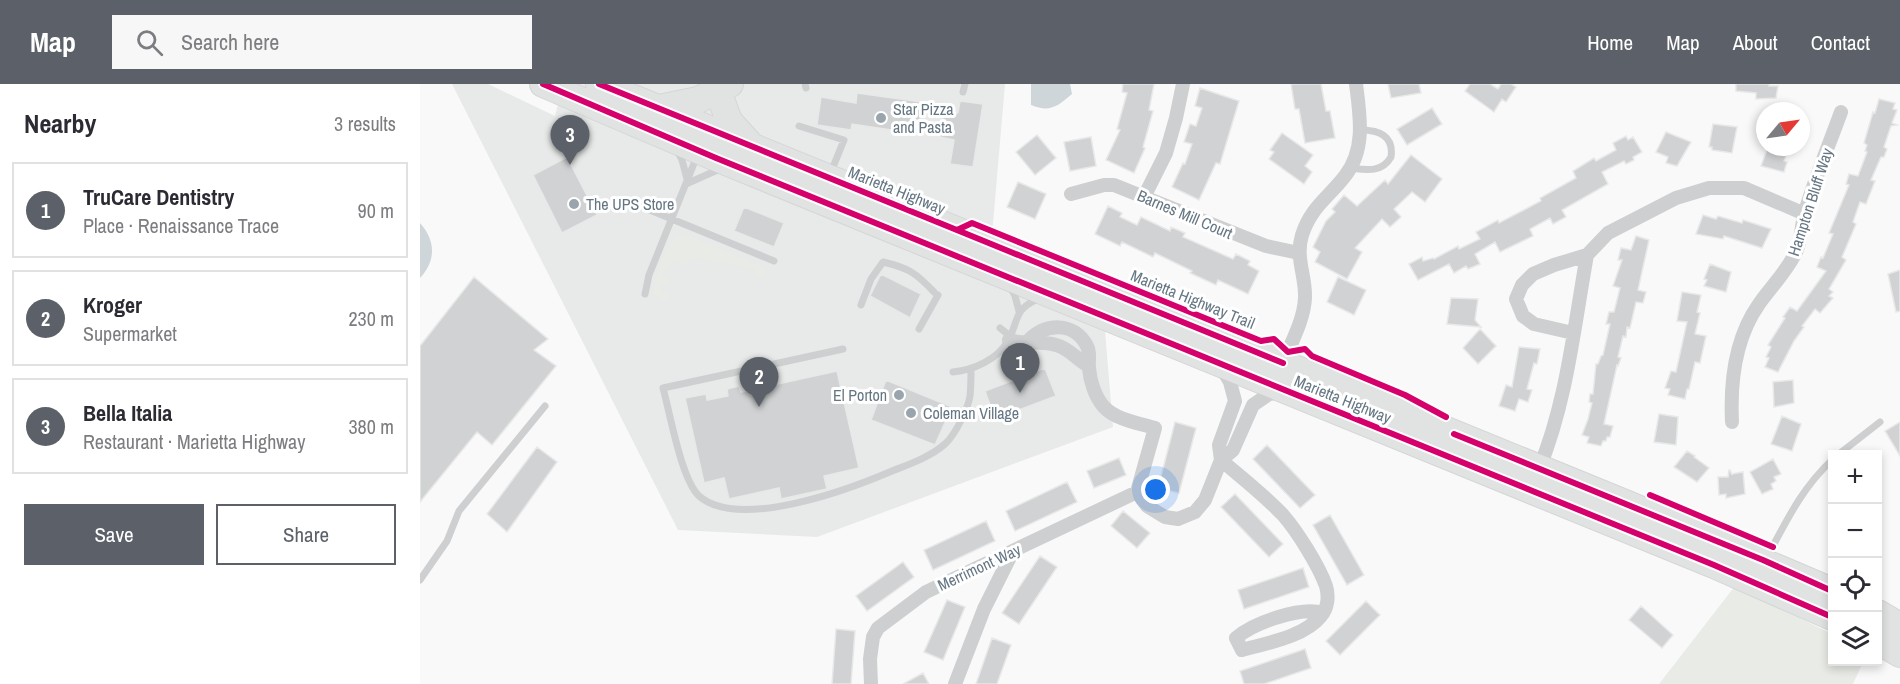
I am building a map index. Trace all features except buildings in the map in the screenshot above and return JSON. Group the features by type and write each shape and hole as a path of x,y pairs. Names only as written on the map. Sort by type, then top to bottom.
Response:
{"highway":[{"name":"Marietta Highway","path":"543,84 699,151 1714,565 1828,615"},
{"name":"Marietta Highway","path":"599,84 1828,589"},
{"path":"659,108 698,100 725,91 729,121 750,145"},
{"path":"1882,616 1900,626"},
{"path":"1882,643 1900,654"}],"street":[{"path":"1144,197 1166,153 1183,84"},
{"path":"1283,363 1305,298 1299,253 1302,237 1312,212 1350,168 1357,153 1361,130 1356,84"},
{"name":"Hampton Bluff Way","path":"1732,422 1731,400 1734,370 1741,336 1748,320 1789,265 1797,250 1804,214 1841,112"},
{"name":"Barnes Mill Court","path":"1071,194 1104,185 1114,185 1266,246 1299,253"},
{"path":"1573,333 1534,324 1523,316 1516,299 1522,285 1533,274 1587,255 1608,234 1676,198 1709,188 1744,188 1804,214"},
{"path":"1539,469 1549,446 1568,373 1587,255"},
{"path":"1006,335 1020,343 1028,341 1036,334 1051,327 1066,328 1080,336 1090,356 1089,366 1096,394 1106,409 1118,416 1155,428 1137,492 1147,506 1172,519 1184,518 1195,512 1205,501 1221,460 1233,450 1253,405 1269,394 1289,392"},
{"path":"1217,363 1230,382 1235,401 1219,446 1221,460 1284,517 1301,540 1326,587 1328,602 1323,614 1316,622 1297,633 1242,650 1237,645 1236,638 1252,626 1313,610 1323,614"},
{"name":"Merrimont Way","path":"870,684 873,637 878,628 926,592 1137,492"},
{"path":"955,684 984,609 1013,551"}],"lane":[{"path":"963,92 965,84"},
{"path":"799,126 844,140 829,177"},
{"path":"1350,168 1366,170 1381,168 1391,158 1390,143 1386,136 1374,130 1361,130"},
{"path":"668,138 682,160 686,182"},
{"path":"645,294 649,275 699,151"},
{"path":"686,182 715,170 735,165"},
{"path":"640,206 774,261"},
{"path":"861,305 871,279 883,262 916,273 936,294 919,329"},
{"path":"999,274 1012,290 1019,311"},
{"path":"953,372 971,368 993,357 1019,311 1039,298 1054,296"},
{"path":"843,349 663,388 684,468 699,496 713,504 730,508 748,510 771,508 816,499 862,484 927,456 946,444 956,430 970,398 971,368"},
{"path":"420,580 447,541 459,511 545,406"},
{"path":"1844,450 1880,422"},
{"path":"1765,561 1814,477 1828,464"}],"shaded area":[{"path":"452,84 488,84 555,116 563,84 1005,84 992,235 1101,283 1113,427 817,537 678,530"},
{"path":"1031,84 1070,84 1072,94 1053,107 1038,107 1031,105"},
{"path":"420,223 429,237 432,251 429,265 420,278"},
{"path":"687,235 762,267 766,271 764,277 757,276 755,269 690,257 684,266 677,259 663,273 669,283 661,286 662,294 667,292 671,297 664,300 654,295 657,275 670,244 676,238"},
{"path":"1735,586 1828,632 1828,666 1861,666 1853,684 1659,684"}],"cycle path":[{"path":"543,84 716,158 1714,565 1828,615"},
{"path":"599,84 1283,363"},
{"name":"Marietta Highway Trail","path":"957,230 972,223 1261,341 1274,339 1288,352 1305,349 1312,356 1405,395 1446,417"},
{"path":"1454,434 1763,560 1828,589"},
{"path":"1650,495 1773,547"}],"place":[{"name":"Star Pizza and Pasta","path":"881,118"},
{"name":"Bella Italia","path":"570,165"},
{"name":"The UPS Store","path":"574,204"},
{"name":"TruCare Dentistry","path":"1020,393"},
{"name":"El Porton","path":"899,395"},
{"name":"Kroger","path":"759,407"},
{"name":"Coleman Village","path":"911,413"}]}
